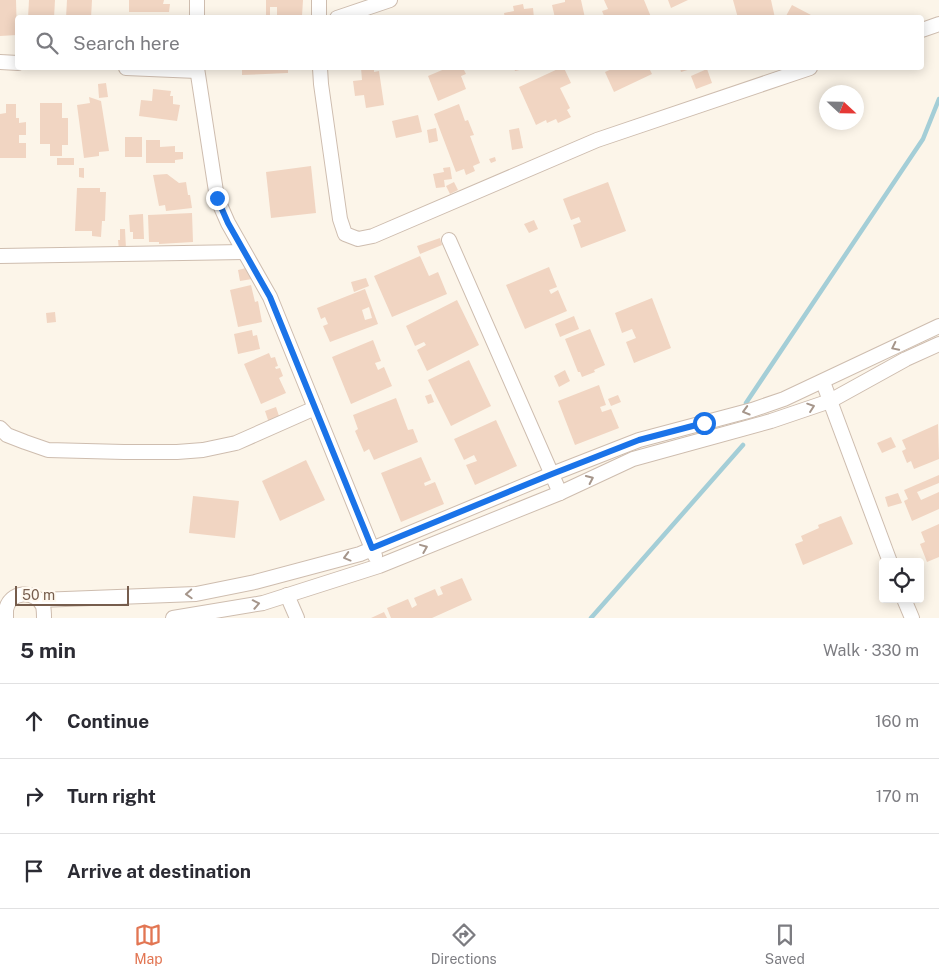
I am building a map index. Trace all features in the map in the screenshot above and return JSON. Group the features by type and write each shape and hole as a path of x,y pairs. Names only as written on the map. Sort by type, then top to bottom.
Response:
{"street":[{"path":"197,0 197,15"},
{"path":"319,0 319,15"},
{"path":"346,15 390,0"},
{"path":"924,29 939,24"},
{"path":"0,62 15,63"},
{"path":"197,70 217,198 228,223 270,297 379,566"},
{"path":"320,70 340,218 345,234 358,239 373,236 597,140 804,70"},
{"path":"449,240 560,493"},
{"path":"0,256 244,252"},
{"path":"40,600 196,594 255,582 360,554 639,440 752,410 784,399 939,326"},
{"path":"174,618 263,603 379,566 560,493 633,459 763,424 830,401 906,359 939,344"},
{"path":"823,382 889,558"},
{"path":"0,428 7,435 48,450 177,452 203,450 236,443 315,408"},
{"path":"6,618 5,599 28,594 40,600 44,608 44,618"},
{"path":"287,595 296,618"},
{"path":"906,603 912,618"}],"building":[{"path":"0,0 16,0 15,35 0,36"},
{"path":"29,0 55,0 54,15 28,15"},
{"path":"67,0 92,0 91,15 66,15"},
{"path":"129,0 164,0 163,4 170,4 169,12 129,12"},
{"path":"266,0 303,0 302,15 277,15 277,7 270,7 270,15 266,15"},
{"path":"565,0 581,0 584,15 554,15 552,5 565,2"},
{"path":"604,0 644,0 650,15 604,15 602,11 608,9"},
{"path":"668,0 688,0 671,8"},
{"path":"733,0 771,0 774,15 737,15"},
{"path":"523,4 524,9 533,8 534,15 504,15 504,13 514,11 513,6"},
{"path":"792,5 811,15 787,15"},
{"path":"242,70 288,70 288,73 242,75"},
{"path":"361,70 379,71 384,105 366,108 364,95 355,96 353,81 362,80"},
{"path":"442,70 464,70 466,74 461,76 466,89 438,101 428,76"},
{"path":"556,70 565,70 571,83 560,88 570,108 567,110 571,117 558,123 556,119 547,123 546,120 536,125 519,87"},
{"path":"610,70 650,70 652,74 614,92 605,72"},
{"path":"707,70 712,83 696,89 691,76"},
{"path":"106,83 108,97 99,98 98,84"},
{"path":"153,89 171,91 170,96 173,96 173,104 180,105 177,121 139,116 141,100 152,101"},
{"path":"89,97 101,101 109,151 99,152 99,156 84,158 77,105 90,103"},
{"path":"40,103 62,103 62,118 68,118 68,145 62,145 62,156 50,156 50,144 40,144"},
{"path":"6,104 16,104 16,118 19,118 19,123 26,122 26,135 19,135 19,143 26,143 26,158 0,158 0,114 6,113"},
{"path":"459,104 465,121 468,120 474,135 470,136 480,163 473,166 475,171 466,175 464,169 456,172 434,114"},
{"path":"418,115 422,132 396,138 392,121"},
{"path":"436,128 438,141 429,143 427,130"},
{"path":"519,128 523,148 512,150 509,130"},
{"path":"125,137 142,137 142,157 125,157"},
{"path":"146,140 160,140 160,147 175,146 175,152 183,152 183,159 175,160 175,163 146,163"},
{"path":"495,157 496,161 491,163 489,159"},
{"path":"57,158 74,158 74,165 57,165"},
{"path":"311,166 316,213 271,218 266,172"},
{"path":"450,167 452,179 444,180 445,187 436,188 433,174 444,172 443,168"},
{"path":"79,168 84,168 84,178 79,177"},
{"path":"167,174 179,183 186,182 192,208 166,211 165,205 159,206 153,175"},
{"path":"454,182 458,190 450,194 446,186"},
{"path":"608,182 626,231 581,248 573,225 581,222 579,217 571,220 563,199"},
{"path":"77,188 100,188 100,192 106,192 105,221 102,221 101,237 92,236 92,231 75,231"},
{"path":"192,213 193,242 159,244 159,242 149,242 148,215"},
{"path":"143,214 144,239 133,239 133,232 130,232 129,215"},
{"path":"534,220 538,229 529,233 524,224"},
{"path":"120,229 125,229 126,249 119,250 118,240 120,240"},
{"path":"440,238 442,245 420,254 417,246"},
{"path":"420,256 429,276 438,272 447,294 392,317 374,276"},
{"path":"250,267 252,279 240,281 238,270"},
{"path":"549,267 557,287 549,290 551,294 558,290 567,311 525,329 506,285"},
{"path":"366,278 369,286 354,292 351,282"},
{"path":"251,285 255,302 258,301 262,322 238,327 230,290"},
{"path":"365,289 378,324 330,342 323,326 328,324 325,317 321,319 317,308","holes":["369,307 372,318 365,320 362,310"]},
{"path":"652,298 671,348 634,363 626,342 636,338 632,329 622,333 615,313"},
{"path":"457,300 479,345 427,371 417,350 426,345 424,342 415,346 406,326"},
{"path":"55,312 56,322 47,323 46,313"},
{"path":"574,316 579,329 560,337 555,324"},
{"path":"590,329 605,365 594,370 595,372 582,377 580,372 578,372 565,339"},
{"path":"252,330 253,336 257,335 260,349 238,354 234,334"},
{"path":"373,340 381,361 375,363 378,370 384,367 392,386 351,404 332,357"},
{"path":"269,353 271,358 275,357 278,366 275,367 276,369 280,368 283,376 279,378 286,393 261,404 244,364"},
{"path":"469,360 491,406 451,426 428,380"},
{"path":"565,370 570,381 559,387 554,376"},
{"path":"599,385 606,405 600,407 602,412 611,409 619,428 575,445 558,401"},
{"path":"431,394 434,402 428,404 425,396"},
{"path":"618,395 621,402 611,406 608,399"},
{"path":"396,398 408,430 413,429 418,442 374,460 369,449 364,452 355,431 358,429 353,415"},
{"path":"276,407 280,419 269,423 265,411"},
{"path":"496,420 517,466 475,485 466,465 477,461 474,455 464,460 454,439"},
{"path":"938,424 939,459 914,469 911,461 907,463 902,451 906,449 902,440"},
{"path":"891,437 896,447 882,453 877,443"},
{"path":"421,457 431,480 424,483 425,486 435,482 444,504 401,522 381,473"},
{"path":"306,460 325,500 280,521 262,481"},
{"path":"939,475 939,483 917,492 921,500 939,492 939,509 912,521 904,501 908,499 904,490"},
{"path":"898,493 902,503 888,507 885,497"},
{"path":"193,496 239,501 235,538 189,533"},
{"path":"841,516 853,544 803,565 795,544 803,541 801,536 819,528 818,525"},
{"path":"939,524 939,557 927,562 920,544 925,542 921,532"},
{"path":"462,578 472,600 432,618 391,618 387,608 408,599 412,608 417,605 414,598 435,589 438,596 443,594 440,587"},
{"path":"384,612 387,618 371,618"}],"waterway":[{"path":"746,403 923,139 939,99"},
{"path":"591,618 743,445"}],"route":[{"path":"217,198 228,223 270,297 372,548 639,440 704,423"}]}
